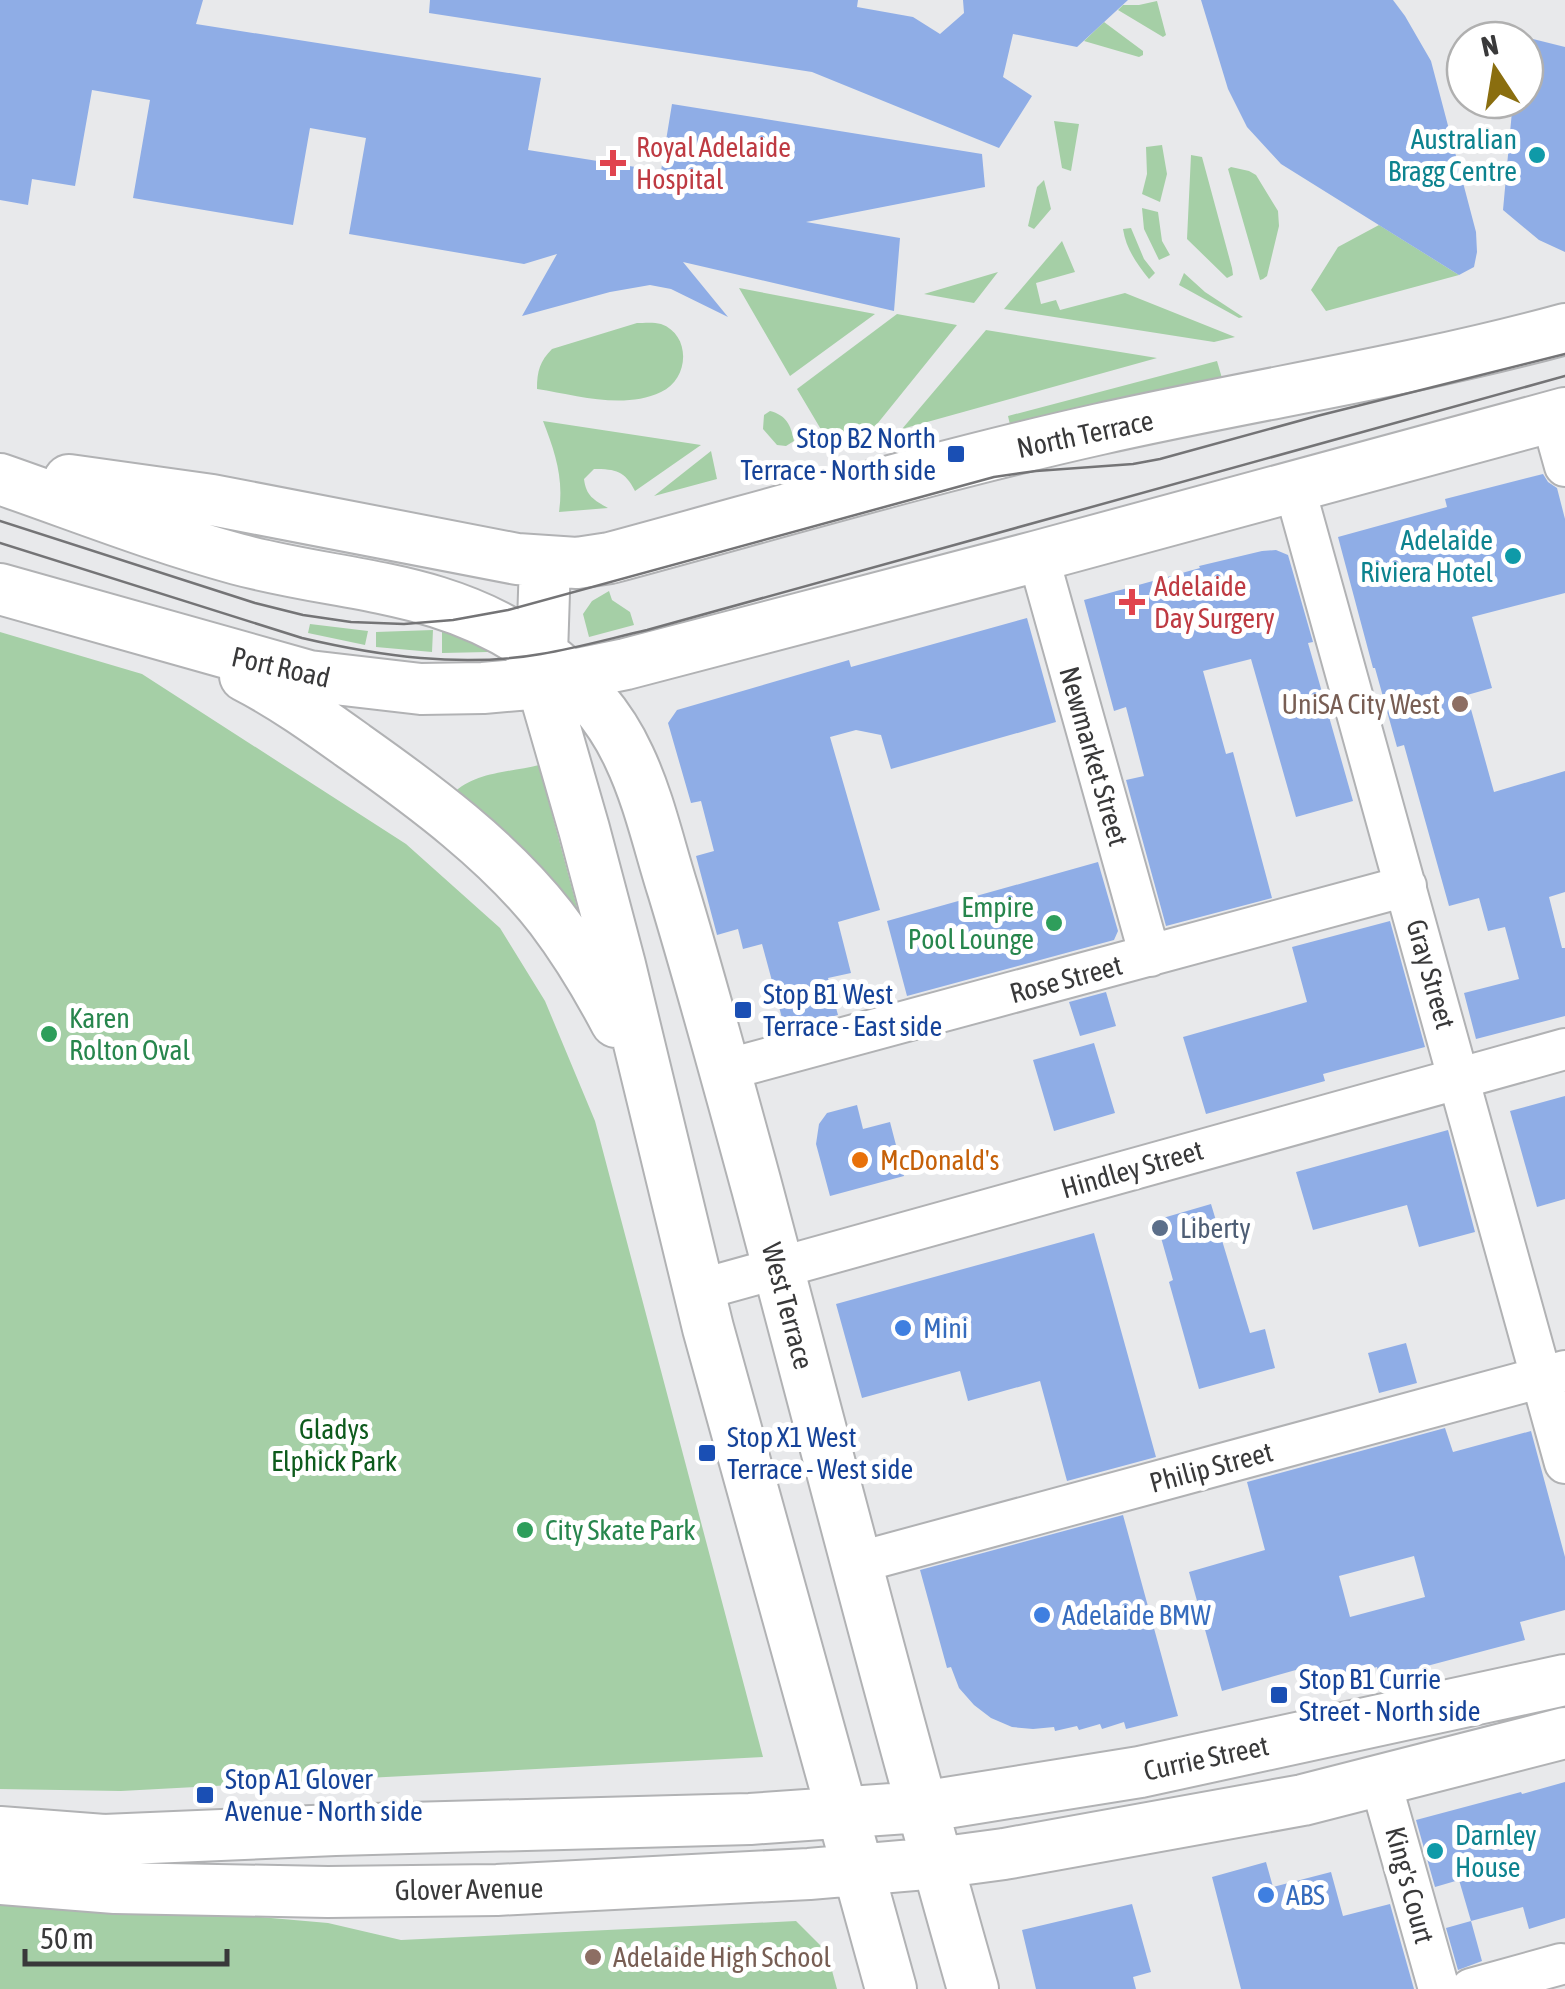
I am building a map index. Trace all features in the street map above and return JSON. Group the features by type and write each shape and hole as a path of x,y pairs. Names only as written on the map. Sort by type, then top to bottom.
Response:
{"main road":[{"name":"North Terrace","path":"545,562 610,558 1039,443 1454,358 1565,329"},
{"path":"0,479 224,556 436,600 495,625 552,671 654,656 1558,414"},
{"path":"0,471 212,500 545,562 552,671 660,1134 698,1290 891,1989"},
{"name":"North Terrace","path":"552,671 575,591 610,558"},
{"name":"Port Road","path":"0,589 294,672 371,685 456,690 552,671"},
{"path":"148,632 259,683 306,713 421,795 484,848 548,915 578,955 622,1032 660,1134"},
{"path":"619,737 628,691 654,656"},
{"name":"West Terrace","path":"552,671 594,702 619,737 643,792 725,1070 973,1989"},
{"name":"Currie Street","path":"843,1814 921,1807 1140,1772 1565,1680"},
{"name":"Currie Street","path":"937,1863 1304,1800 1565,1733"},
{"path":"0,1832 104,1840 843,1814"},
{"name":"Glover Avenue","path":"0,1879 116,1888 497,1890 937,1863"}],"street":[{"path":"1558,414 1565,466"},
{"name":"Gray Street","path":"1294,486 1460,1078 1553,1375 1565,1463"},
{"name":"Newmarket Street","path":"1038,556 1150,956"},
{"name":"Rose Street","path":"725,1070 1406,886"},
{"name":"Hindley Street","path":"698,1290 1565,1049"},
{"name":"Philip Street","path":"856,1563 1553,1375"},
{"name":"King's Court","path":"1380,1780 1439,1989"},
{"path":"1472,1989 1561,1964"}],"green space":[{"path":"1157,1 1166,35 1163,37 1118,10 1123,5"},
{"path":"1104,22 1143,51 1143,55 1084,41"},
{"path":"1054,121 1079,124 1071,171 1062,168"},
{"path":"1162,145 1167,174 1160,202 1142,194 1147,174 1146,147"},
{"path":"1191,155 1202,157 1232,268 1233,275 1227,278 1187,239"},
{"path":"1228,169 1256,175 1278,211 1279,226 1267,276 1260,280"},
{"path":"1044,180 1051,209 1034,229 1028,226 1037,187"},
{"path":"1142,208 1158,212 1162,241 1170,255 1159,260 1144,229"},
{"path":"1379,225 1459,275 1326,311 1311,290 1338,247"},
{"path":"1131,228 1144,259 1155,273 1149,279 1127,243 1123,229"},
{"path":"1062,241 1075,272 1036,283 1041,304 1056,300 1060,310 1125,293 1235,337 1214,342 1004,309"},
{"path":"998,272 974,303 924,294"},
{"path":"1184,273 1205,292 1243,317 1179,285"},
{"path":"739,288 875,314 790,376"},
{"path":"897,314 957,325 865,439 832,448 797,389"},
{"path":"637,323 661,324 671,330 682,347 677,378 661,392 615,401 537,389 540,367 552,349"},
{"path":"986,330 1157,358 902,429"},
{"path":"1217,361 1224,385 1011,429 1008,416"},
{"path":"770,411 784,418 789,426 794,441 786,446 777,445 763,429 764,415"},
{"path":"543,421 701,445 635,491 619,472 594,469 584,479 587,490 608,508 559,512 557,465"},
{"path":"711,451 717,479 654,496"},
{"path":"609,591 612,600 630,612 634,625 589,637 583,614 592,601"},
{"path":"310,624 368,631 365,645 308,633"},
{"path":"442,629 489,647 488,652 442,653"},
{"path":"433,630 432,652 376,647 376,632"},
{"name":"Gladys Elphick Park","path":"0,632 142,674 406,844 500,928 545,1001 595,1121 763,1757 121,1791 0,1789"},
{"path":"539,765 581,922 453,794 482,777"},
{"path":"0,1894 328,1923 401,1940 796,1921 827,1952 837,1989 0,1989"}],"building":[{"path":"0,0 203,0 196,24 541,78 528,150 661,171 672,104 982,154 985,187 806,222 900,238 894,311 683,262 728,317 671,289 650,285 522,316 557,254 524,264 349,234 366,138 310,128 293,225 133,198 150,100 92,90 75,186 32,179 28,205 0,200"},
{"path":"430,0 858,0 857,7 913,17 940,34 964,13 963,0 1128,0 1077,47 1013,34 1003,77 1032,96 999,148 812,72 429,13"},
{"path":"1201,0 1393,0 1431,61 1476,232 1474,267 1459,275 1281,164 1247,127 1228,89"},
{"name":"Australian Bragg Centre","path":"1545,42 1565,47 1565,252 1539,240 1503,210 1511,120 1545,120"},
{"path":"1543,474 1557,488 1565,519 1565,593 1472,617 1492,688 1467,695 1494,792 1565,771 1565,892 1549,897 1565,948 1565,1016 1476,1039 1464,993 1519,979 1505,927 1488,931 1479,898 1449,906 1404,745 1397,747 1373,668 1338,537 1447,507 1445,499"},
{"path":"1276,550 1288,555 1313,642 1308,643 1353,801 1296,817 1251,659 1203,671 1226,754 1233,752 1272,898 1166,926 1126,780 1144,776 1126,707 1114,711 1084,600 1199,566"},
{"path":"1027,618 1056,722 891,769 881,735 856,730 830,737 880,910 838,922 851,973 828,978 838,1015 785,1029 762,944 743,949 738,929 717,935 696,856 714,851 701,801 691,803 668,723 677,710 849,660 851,667"},
{"path":"1098,862 1118,931 1114,940 907,996 887,921"},
{"path":"1390,921 1425,1047 1323,1074 1325,1081 1206,1114 1183,1037 1307,1002 1292,947"},
{"path":"1106,992 1116,1026 1080,1036 1069,1002"},
{"path":"1094,1043 1115,1113 1054,1131 1033,1060"},
{"path":"1565,1096 1565,1199 1537,1207 1510,1111"},
{"name":"McDonald's","path":"857,1105 863,1129 890,1122 904,1176 830,1196 816,1144 819,1124 827,1113"},
{"path":"1448,1130 1475,1232 1419,1247 1407,1205 1313,1230 1296,1172"},
{"path":"1211,1204 1250,1333 1265,1329 1275,1368 1199,1389 1156,1220"},
{"path":"1094,1233 1156,1457 1067,1481 1040,1381 968,1401 960,1371 862,1398 836,1304"},
{"path":"1406,1343 1417,1383 1379,1393 1368,1353"},
{"path":"1445,1428 1453,1452 1531,1431 1565,1557 1565,1610 1520,1622 1525,1640 1408,1671 1409,1675 1381,1683 1377,1667 1315,1684 1310,1666 1222,1691 1189,1572 1265,1550 1247,1482","holes":["1414,1556 1425,1597 1350,1617 1339,1576"]},
{"name":"Adelaide BMW","path":"1123,1515 1178,1716 1126,1729 1124,1722 1102,1729 1100,1724 1055,1731 1054,1727 1012,1727 991,1718 959,1688 951,1667 947,1668 920,1570"},
{"path":"1565,1782 1565,1918 1529,1929 1523,1907 1471,1921 1459,1880 1435,1887 1416,1820"},
{"path":"1266,1862 1273,1887 1331,1872 1343,1916 1390,1904 1414,1989 1241,1989 1212,1877"},
{"path":"1132,1904 1151,1972 1133,1977 1136,1989 1036,1989 1022,1930"},
{"path":"1471,1921 1482,1961 1458,1970 1446,1928"}],"tram line":[{"path":"0,521 303,615 404,624 453,620 508,610 994,477 1160,459 1565,354"},
{"path":"0,543 302,638 421,658 511,658 647,630 1565,376"}],"place":[{"name":"Australian Bragg Centre","path":"1537,155"},
{"name":"Royal Adelaide Hospital","path":"613,163"},
{"name":"Stop B2 North Terrace - North side","path":"956,454"},
{"name":"Adelaide Riviera Hotel","path":"1513,556"},
{"name":"Adelaide Day Surgery","path":"1132,602"},
{"name":"UniSA City West","path":"1460,704"},
{"name":"Empire Pool Lounge","path":"1054,923"},
{"name":"Stop B1 West Terrace - East side","path":"743,1010"},
{"name":"Karen Rolton Oval","path":"49,1034"},
{"name":"McDonald's","path":"860,1160"},
{"name":"Liberty","path":"1160,1228"},
{"name":"Mini","path":"903,1328"},
{"name":"Stop X1 West Terrace - West side","path":"707,1453"},
{"name":"City Skate Park","path":"525,1530"},
{"name":"Adelaide BMW","path":"1042,1615"},
{"name":"Stop B1 Currie Street - North side","path":"1279,1695"},
{"name":"Stop A1 Glover Avenue - North side","path":"205,1795"},
{"name":"Darnley House","path":"1435,1851"},
{"name":"ABS","path":"1266,1895"},
{"name":"Adelaide High School","path":"593,1957"}]}
